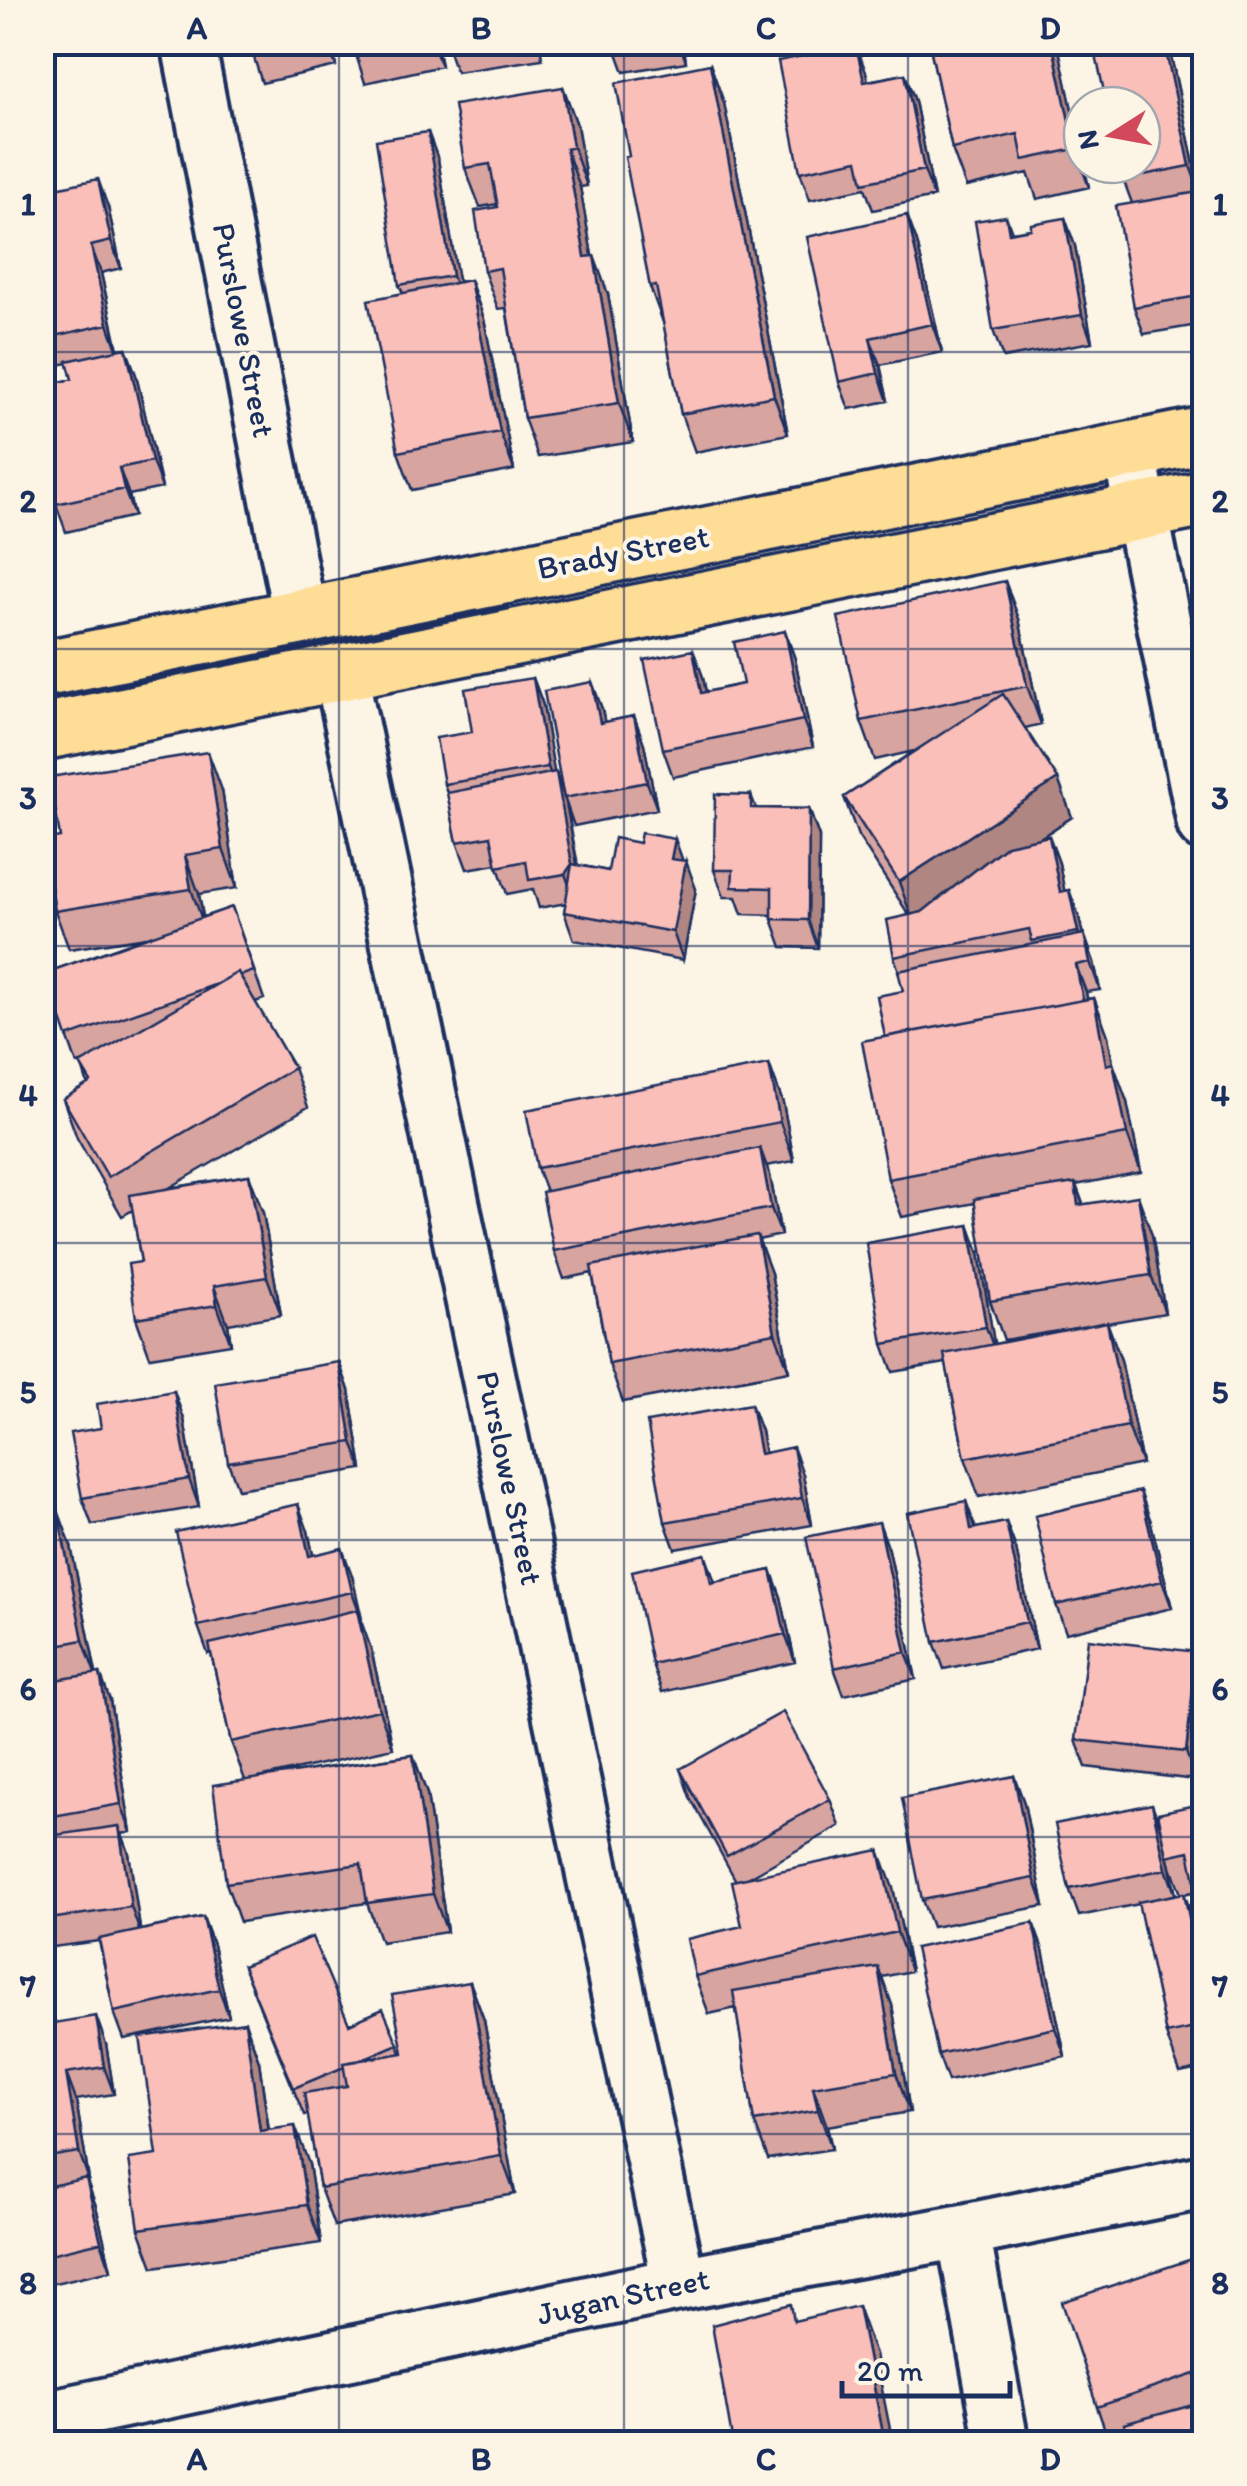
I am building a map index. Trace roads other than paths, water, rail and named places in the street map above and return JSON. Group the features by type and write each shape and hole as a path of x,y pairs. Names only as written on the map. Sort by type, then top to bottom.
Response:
{"main road":[{"name":"Brady Street","path":"42,669 1204,435"},
{"name":"Brady Street","path":"42,732 1204,500"}],"street":[{"name":"Purslowe Street","path":"188,42 300,617"},
{"path":"1130,450 1204,824"},
{"name":"Purslowe Street","path":"341,673 680,2284"},
{"name":"Jugan Street","path":"64,2425 680,2284 1204,2182"},
{"path":"962,2231 1002,2444"}]}
